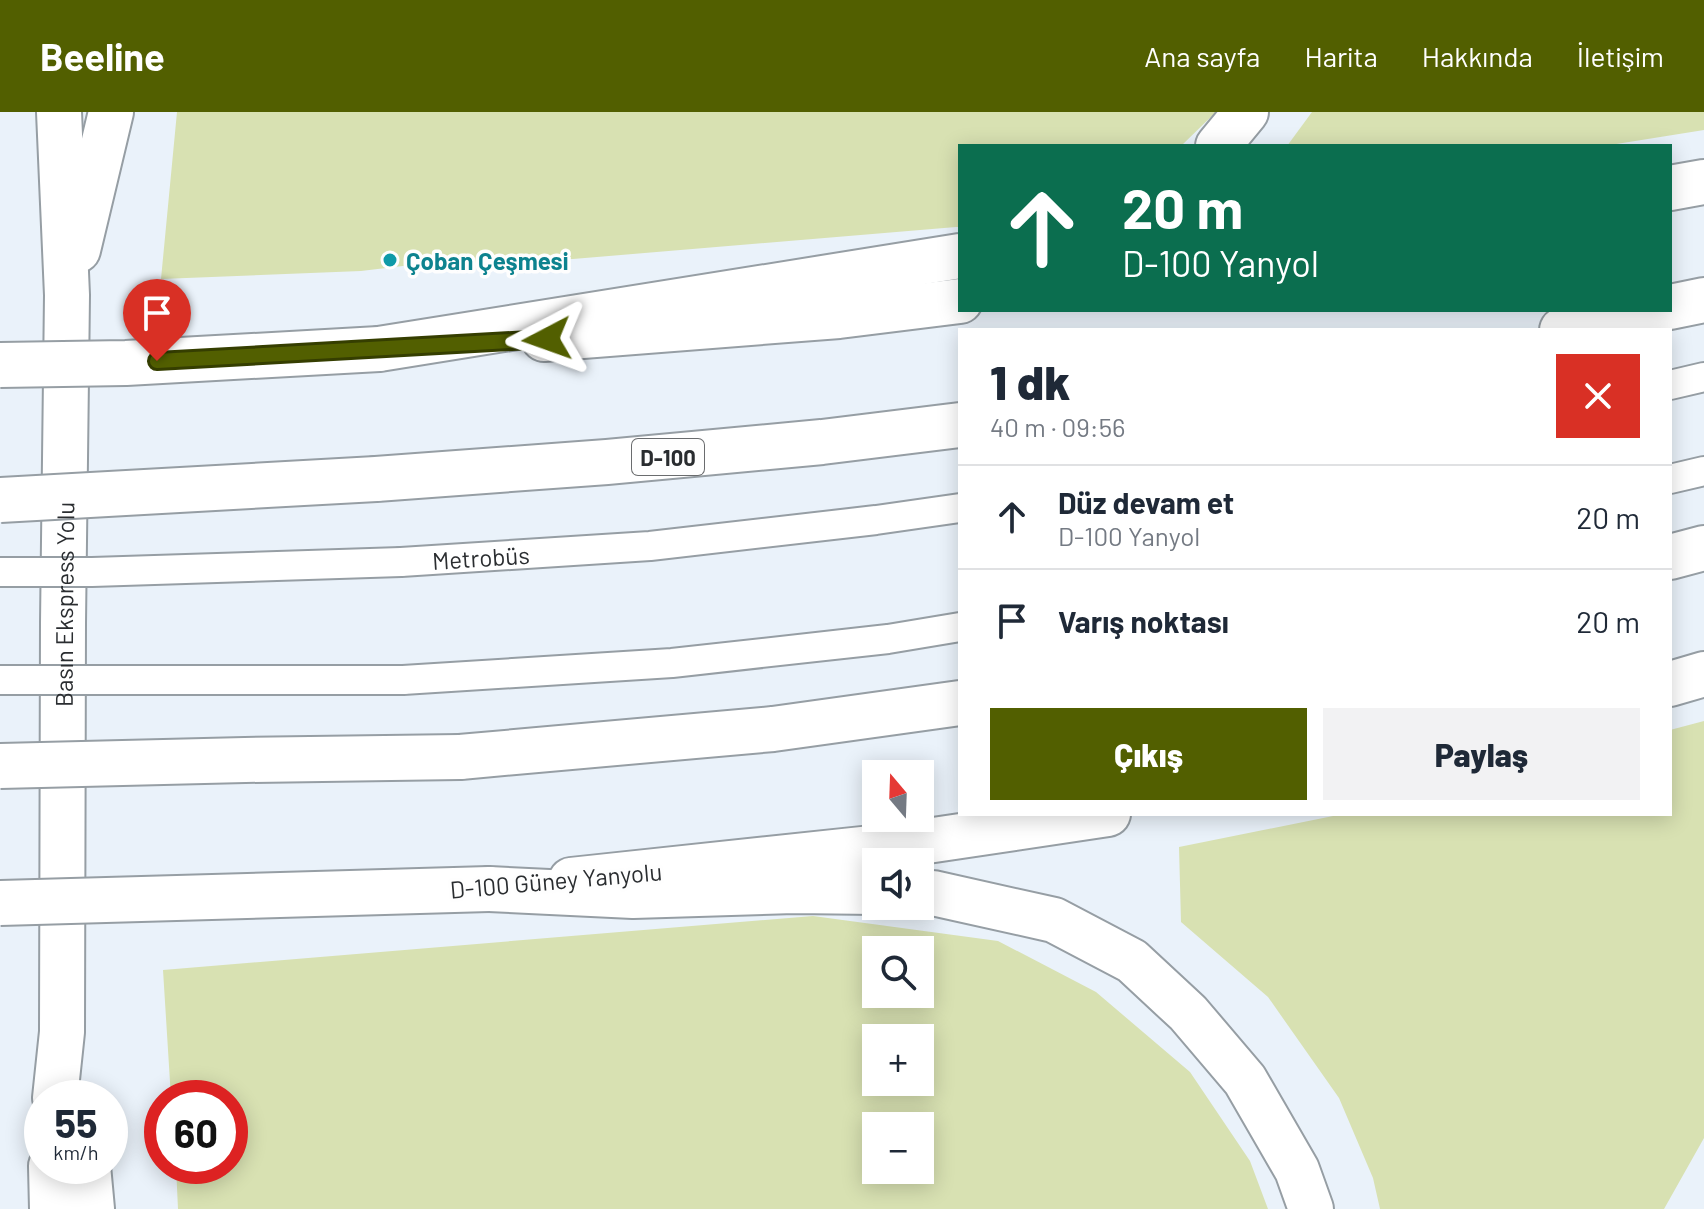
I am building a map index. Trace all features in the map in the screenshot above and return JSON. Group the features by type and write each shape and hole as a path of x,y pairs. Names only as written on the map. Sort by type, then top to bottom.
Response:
{"main road":[{"name":"Basın Ekspress Yolu","path":"57,1080 62,1032 67,295 59,112"},
{"path":"67,295 111,112"},
{"path":"1220,144 1246,112"},
{"path":"1672,188 1704,182"},
{"path":"379,349 958,256"},
{"path":"1672,307 1704,300"},
{"path":"0,365 126,363 603,335 839,316 958,301"},
{"path":"1571,328 1647,312"},
{"name":"D-100","path":"0,500 376,479 699,454 958,425"},
{"path":"1672,556 1704,548"},
{"path":"1672,683 1704,674"},
{"path":"0,766 460,757 773,729 958,703"},
{"name":"D-100 Güney Yanyolu","path":"0,903 489,889 900,845 1095,816"},
{"path":"489,889 633,896 862,892"},
{"path":"934,893 1054,920 1132,961 1188,1013 1245,1080 1297,1170 1311,1209"},
{"path":"62,1032 74,1080"},
{"path":"51,1184 52,1209"},
{"path":"90,1184 92,1209"}],"lane":[{"path":"1672,385 1704,377"},
{"path":"1672,479 1704,471"},
{"name":"Metrobüs","path":"0,572 401,562 650,546 958,508"},
{"path":"0,680 403,680 672,663 888,639 958,627"}],"green space":[{"path":"177,112 1216,112 1183,144 958,144 958,227 573,259 161,279"},
{"path":"1312,112 1704,112 1704,130 1616,144 1288,144"},
{"path":"1704,721 1704,1138 1664,1209 1380,1209 1373,1178 1339,1098 1268,997 1181,922 1179,847 1333,816 1672,816 1672,729"},
{"path":"813,916 998,941 1096,992 1190,1072 1250,1161 1268,1209 178,1209 177,1184 248,1184 248,1080 170,1080 163,970"}],"place":[{"name":"Çoban Çeşmesi","path":"390,260"}],"route":[{"path":"157,361 547,339"}]}
